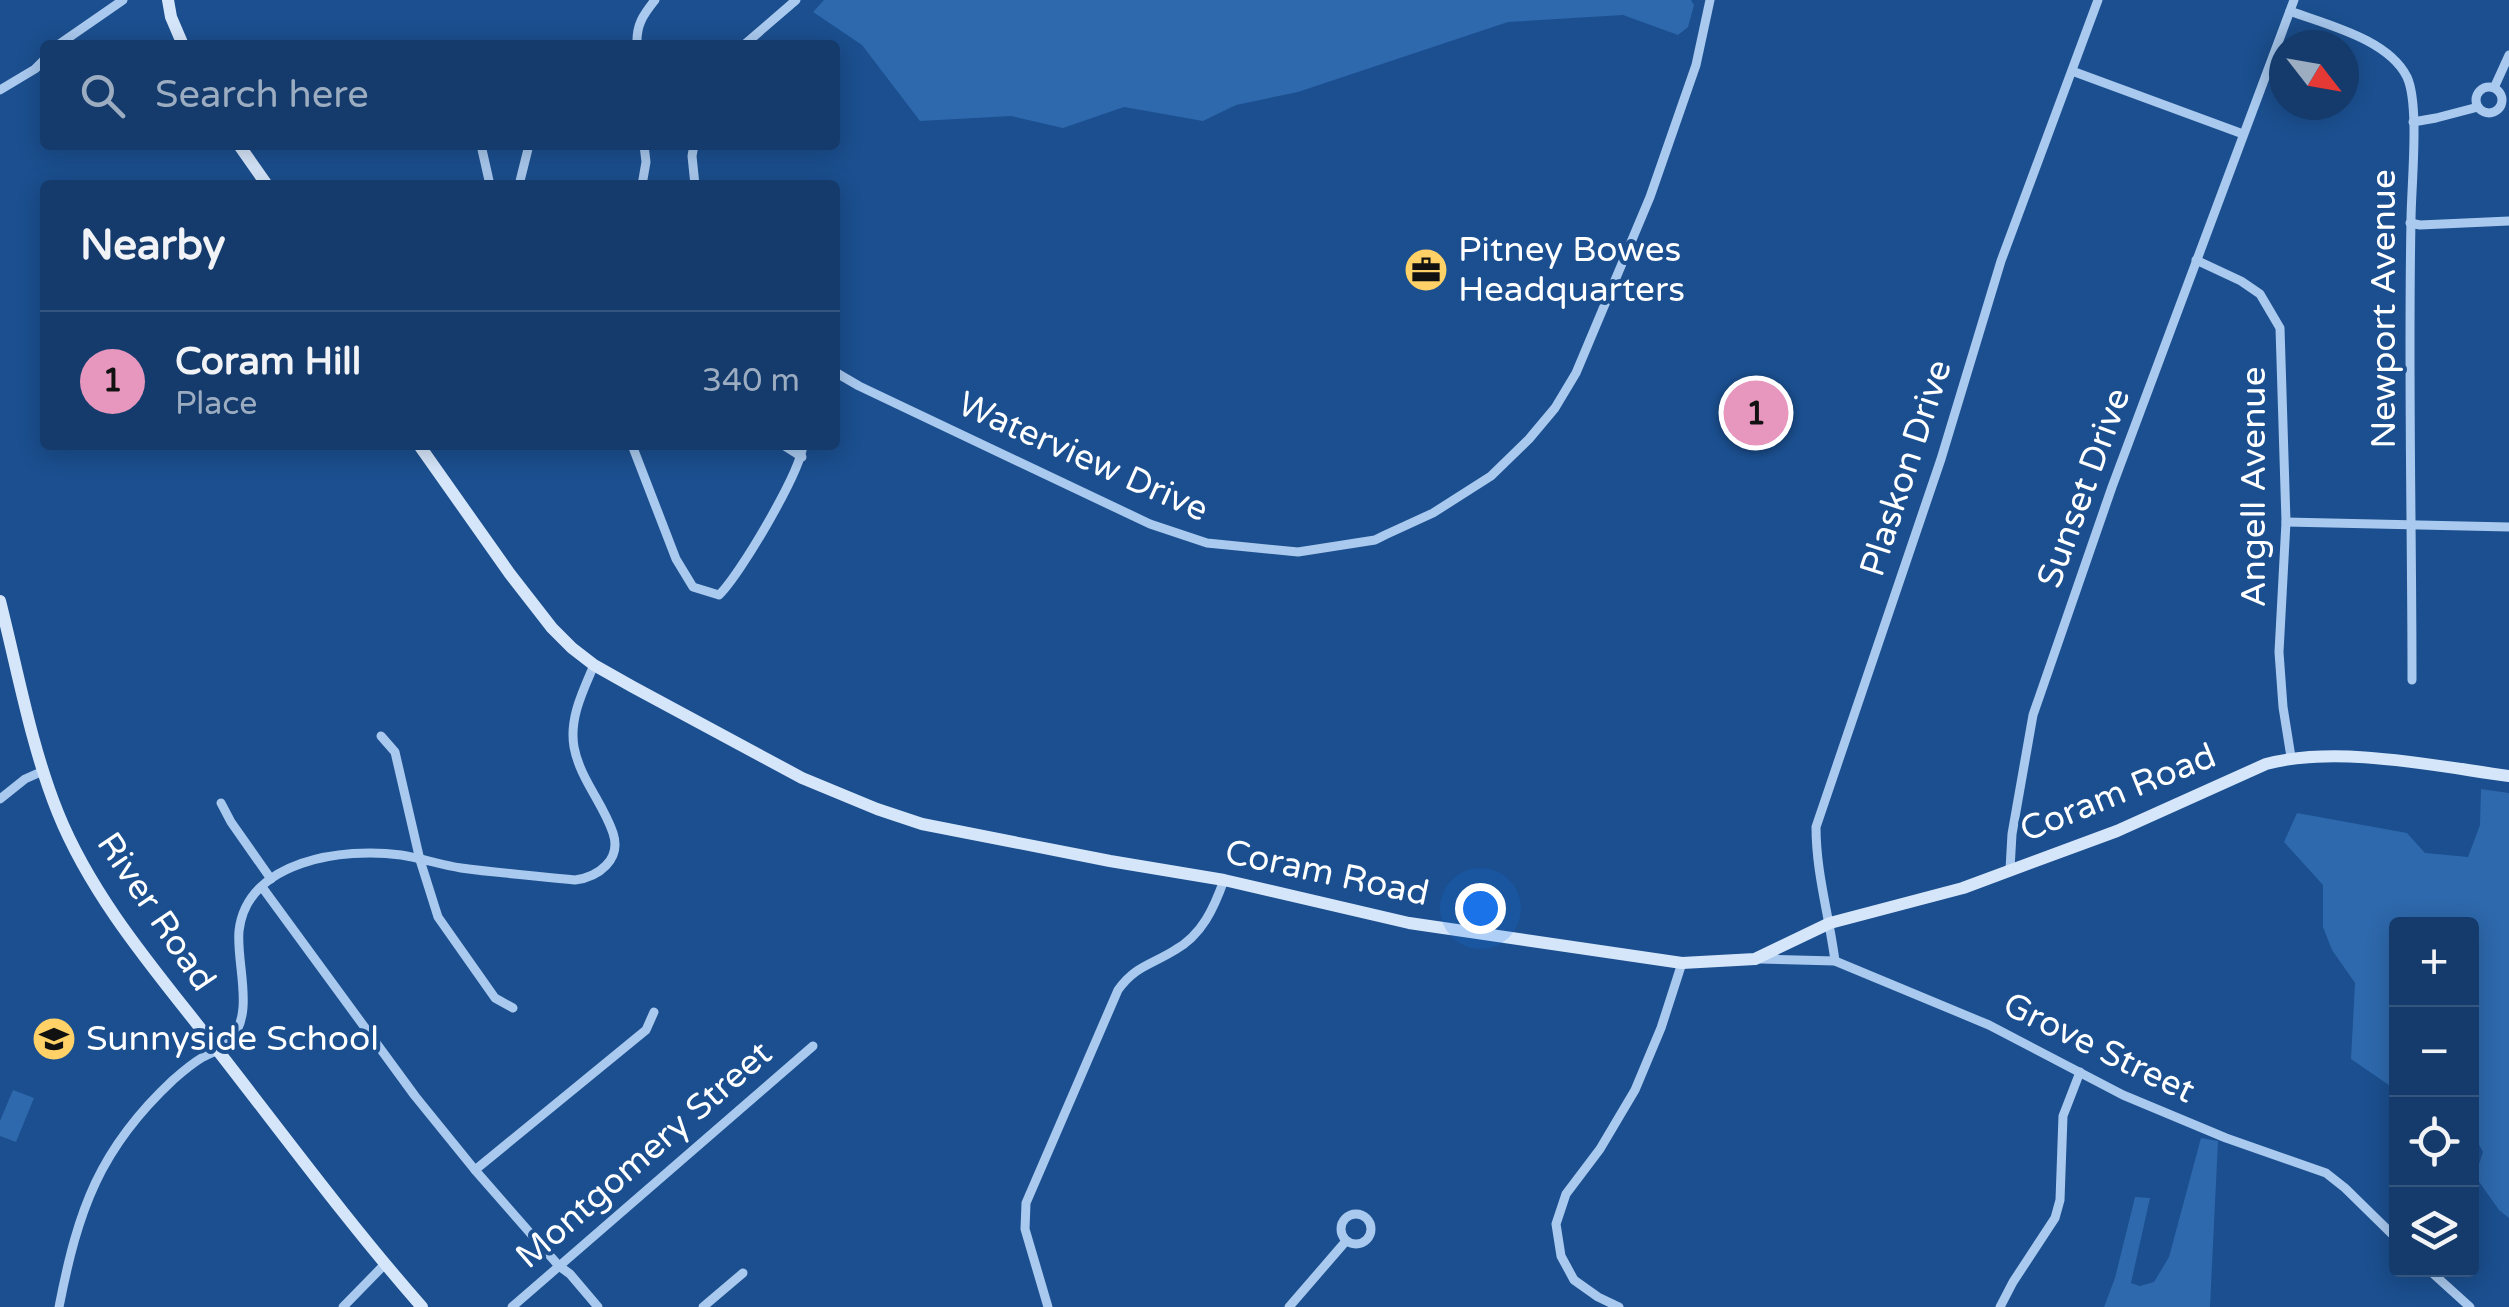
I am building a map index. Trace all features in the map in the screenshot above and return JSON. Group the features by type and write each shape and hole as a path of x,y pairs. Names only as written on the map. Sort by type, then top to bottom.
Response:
{"street":[{"path":"65,40 122,0"},
{"path":"168,0 181,40"},
{"path":"636,40 642,17 655,0"},
{"path":"750,40 796,0"},
{"name":"Waterview Drive","path":"840,375 1150,524 1207,543 1298,552 1375,540 1433,513 1491,476 1555,408 1576,374 1650,197 1696,65 1710,0"},
{"name":"Plaskon Drive","path":"1835,961 1816,862 1816,826 1941,459 2000,261 2098,0"},
{"name":"Newport Avenue","path":"2292,5 2371,42 2394,59 2407,77 2413,98 2412,680"},
{"name":"Sunset Drive","path":"2010,869 2012,834 2034,715 2112,487 2292,5"},
{"path":"2494,88 2509,55"},
{"path":"0,90 40,64"},
{"path":"2072,71 2243,134"},
{"path":"2494,88 2502,98 2499,109 2483,112 2476,99 2480,91 2494,88"},
{"path":"2413,122 2478,107"},
{"path":"242,150 264,180"},
{"path":"482,150 489,180"},
{"path":"520,180 528,150"},
{"path":"643,180 645,150"},
{"path":"693,150 694,180"},
{"path":"2410,223 2509,221"},
{"name":"Angell Avenue","path":"2196,260 2260,294 2280,328 2286,522 2279,652 2291,757"},
{"name":"Coram Road","path":"423,450 510,574 572,648 594,665 802,778 922,824 1224,880 1409,923 1682,963 1755,959 1830,924 1963,888 2117,831 2266,764 2291,757 2319,755 2509,776"},
{"path":"634,450 676,559 693,586 719,596 731,584 803,450"},
{"path":"791,450 802,457"},
{"path":"2286,522 2509,526"},
{"name":"River Road","path":"0,601 4,633 43,772 58,814 88,874 328,1195 422,1307"},
{"path":"59,1307 84,1207 121,1138 139,1113 177,1077 199,1059 226,1046 239,1028 243,999 240,926 247,903 282,870 342,855 400,855 460,868 574,880 590,878 603,870 614,853 614,834 578,760 573,730 579,701 594,665"},
{"path":"381,736 396,752 420,860 438,917 496,998 513,1008"},
{"path":"0,799 25,779 43,772"},
{"path":"221,803 271,879"},
{"path":"1048,1307 1025,1228 1026,1203 1118,990 1136,970 1177,950 1197,932 1208,918 1224,880"},
{"path":"262,887 414,1096 558,1266 570,1274 598,1307"},
{"name":"Grove Street","path":"1755,959 1835,961 1989,1025 2124,1096 2326,1174 2389,1231"},
{"path":"1618,1307 1574,1280 1561,1256 1556,1224 1566,1194 1600,1149 1634,1090 1662,1028 1682,963"},
{"path":"475,1170 646,1030 654,1012"},
{"name":"Montgomery Street","path":"512,1307 813,1046"},
{"path":"2000,1307 2056,1218 2064,1116 2080,1072"},
{"path":"1289,1307 1346,1241"},
{"path":"343,1307 385,1264"},
{"path":"703,1307 743,1274"},
{"path":"2437,1277 2470,1307"}],"shaded area":[{"path":"824,0 1691,0 1694,5 1688,27 1678,35 1623,15 1508,22 1298,92 1236,105 1203,121 1124,107 1063,128 1011,116 920,121 862,45 813,12"},
{"path":"2481,789 2509,793 2509,1218 2479,1182 2483,1152 2479,1144 2479,917 2389,917 2389,1085 2351,1059 2355,983 2332,950 2323,927 2323,885 2284,842 2297,813 2407,833 2425,853 2468,857 2480,825"},
{"path":"13,1090 34,1098 16,1142 0,1136 0,1121"},
{"path":"2201,1138 2218,1141 2210,1307 2104,1307 2135,1197 2150,1198 2131,1283 2140,1286 2154,1282 2169,1257"}],"place":[{"name":"Pitney Bowes Headquarters","path":"1426,270"},
{"name":"Coram Hill","path":"1756,413"},
{"name":"Sunnyside School","path":"54,1039"}]}
